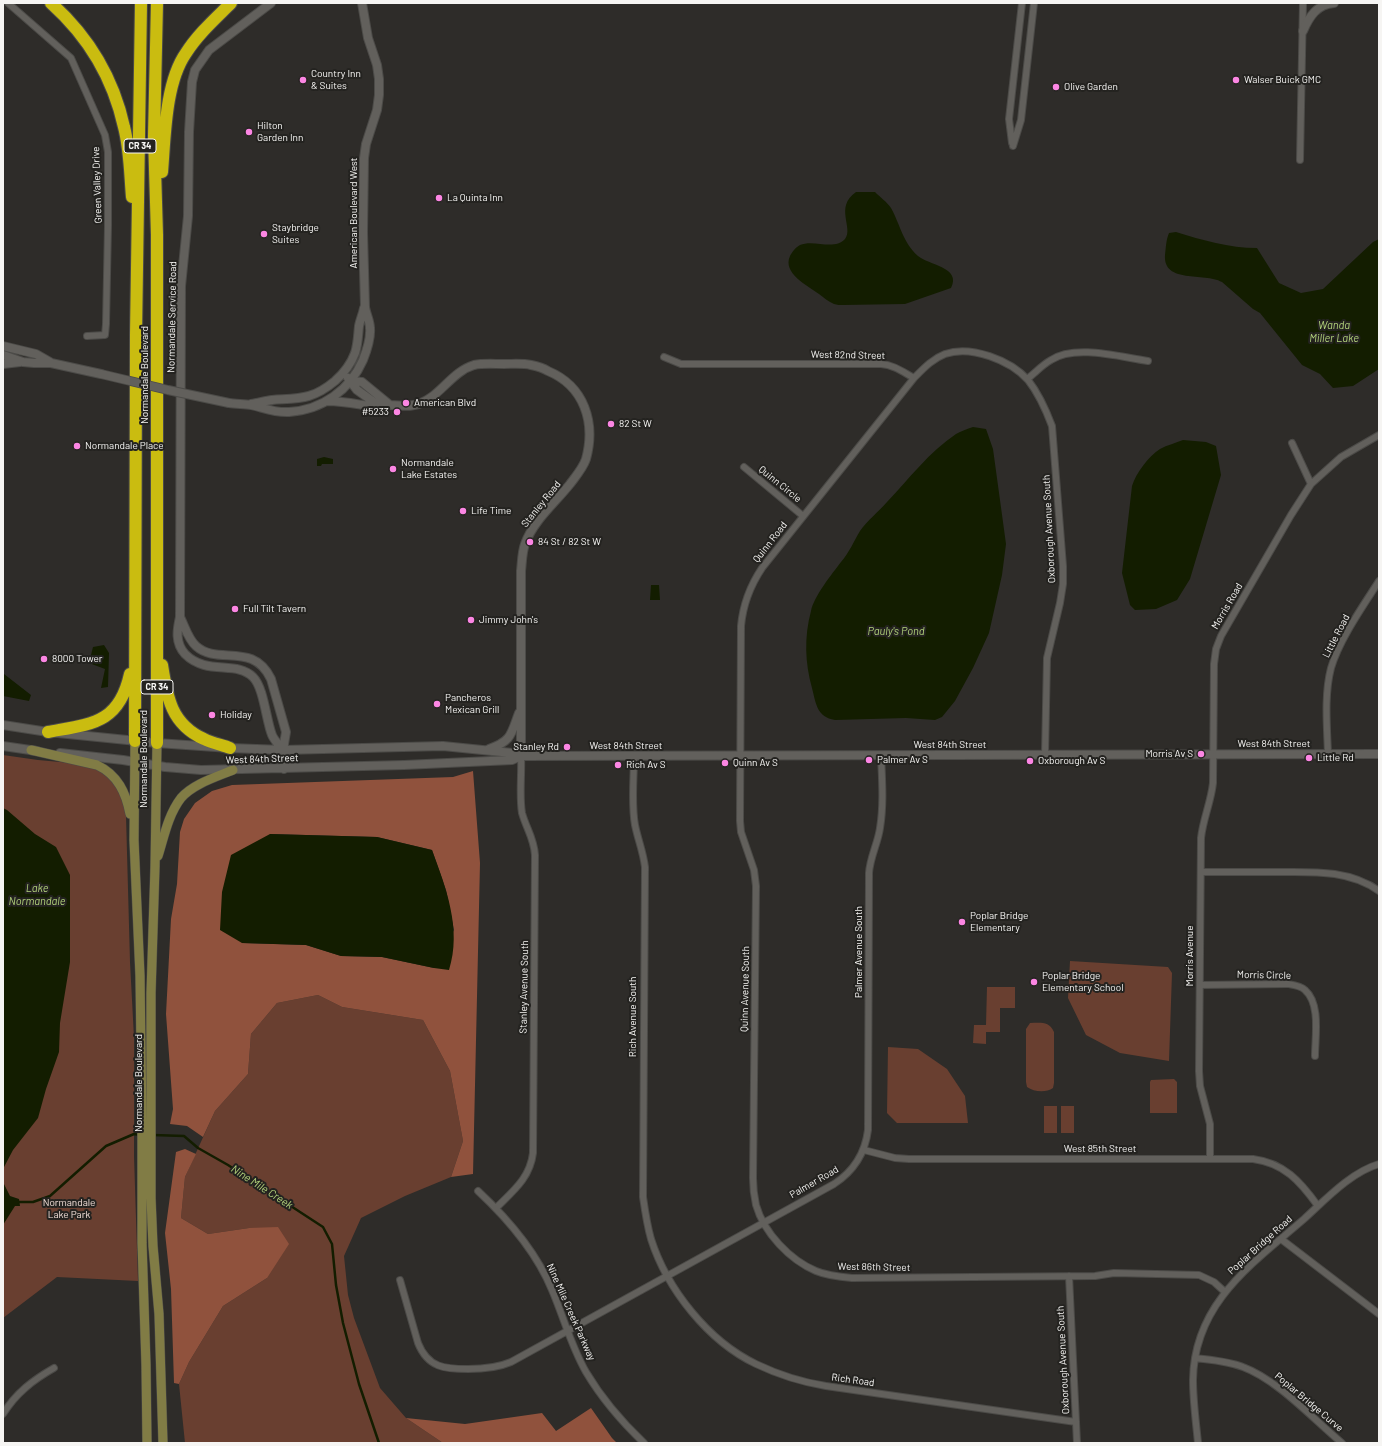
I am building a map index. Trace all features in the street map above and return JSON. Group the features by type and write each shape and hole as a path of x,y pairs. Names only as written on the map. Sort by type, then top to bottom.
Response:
{"highway":[{"path":"51,3 73,24 92,49 116,98 130,160 138,288"},
{"name":"Normandale Boulevard","path":"135,741 136,334 138,288 141,3"},
{"name":"Normandale Boulevard","path":"156,743 157,235 154,136 157,3"},
{"path":"157,235 165,133 170,94 176,70 196,39 231,3"},
{"path":"157,630 167,695 172,709 179,721 204,739 230,748"},
{"path":"48,732 100,720 115,709 127,689 135,650"}],"main road":[{"name":"Normandale Boulevard","path":"135,741 134,840 147,1122"},
{"name":"Normandale Boulevard","path":"147,1443 146,1349 142,1243 147,1149 155,867 156,743"},
{"path":"30,750 97,766 110,773 122,788 127,800 134,840"},
{"path":"155,867 170,817 182,798 200,784 233,770"},
{"name":"Normandale Boulevard","path":"147,1149 159,1314 163,1443"}],"street":[{"name":"Green Valley Drive","path":"8,3 71,58 105,135 108,152 106,324 105,335 87,336"},
{"name":"Normandale Service Road","path":"269,3 209,50 196,70 192,82 189,132 188,216 181,286 180,617 177,632 178,643 183,652 191,660 210,667 238,669 253,677 262,696 272,736 283,750"},
{"name":"American Boulevard West","path":"249,405 271,400 287,400 312,395 324,389 343,374 354,354 358,340 359,326 364,307 364,158 366,144 377,110 379,96 377,65 368,38 362,3"},
{"path":"1022,3 1009,119 1013,146 1021,120 1034,3"},
{"path":"1300,160 1303,3"},
{"path":"1302,31 1308,18 1313,12 1328,3 1334,3"},
{"name":"American Boulevard West","path":"3,355 23,362 51,363 229,403 249,405 275,412 290,412 305,409 327,401 340,392 351,381 362,361 370,340 370,327 364,307"},
{"name":"American Boulevard West","path":"4,346 36,354 51,363"},
{"path":"914,378 932,361 944,354 958,351 972,351 987,355 1002,362 1027,380 1052,359 1063,354 1074,352 1087,352 1148,361"},
{"name":"West 82nd Street","path":"664,357 681,364 882,364 896,368 914,378"},
{"path":"3,364 23,362"},
{"name":"Stanley Road","path":"390,405 404,407 417,405 436,393 458,373 474,365 483,364 532,365 557,375 569,383 581,400 588,420 590,434 589,448 585,462 576,476 536,524 523,549 521,571 521,756"},
{"path":"343,374 351,381 357,390 380,406"},
{"name":"Quinn Road","path":"741,756 743,611 753,581 803,516 914,378"},
{"name":"Oxborough Avenue South","path":"1027,380 1039,396 1052,426 1062,566 1060,603 1047,658 1045,755"},
{"path":"351,381 362,382 390,405"},
{"path":"327,401 342,401 364,405 390,405"},
{"path":"1292,443 1311,484 1341,458 1359,445 1379,435"},
{"name":"Quinn Circle","path":"744,467 803,516"},
{"name":"Morris Road","path":"1214,754 1214,664 1216,650 1225,629 1291,515 1311,484"},
{"name":"Little Road","path":"1328,754 1327,698 1331,668 1343,641 1378,585"},
{"name":"Normandale Service Road","path":"180,617 190,640 202,651 248,658 257,661 268,672 286,732 283,750"},
{"path":"486,750 500,745 508,739 521,706"},
{"path":"3,721 14,727"},
{"name":"West 84th Street","path":"3,725 48,732 135,741 230,748 283,750 443,746 512,753 521,756 1379,754"},
{"name":"West 84th Street","path":"3,746 134,761 157,766 201,770 404,765 512,760 521,756"},
{"path":"283,750 284,769"},
{"name":"Morris Avenue","path":"1210,1159 1210,1124 1200,1086 1199,1071 1201,872 1203,824 1212,797 1214,754"},
{"name":"Palmer Avenue South","path":"864,1150 868,1130 869,873 870,864 878,838 881,818 881,755"},
{"name":"Stanley Avenue South","path":"496,1208 526,1175 531,1164 532,1152 535,855 532,838 522,812 521,756"},
{"name":"Rich Avenue South","path":"634,756 633,810 635,824 644,853 643,1197 652,1239 668,1275"},
{"name":"Quinn Avenue South","path":"741,756 741,832 754,870 756,886 753,1178 757,1207 765,1222"},
{"path":"1201,872 1337,873 1356,879 1379,891"},
{"name":"Morris Circle","path":"1200,985 1288,984 1305,990 1310,996 1315,1008 1315,1056"},
{"name":"West 85th Street","path":"864,1150 895,1158 909,1159 1265,1160 1286,1170 1318,1206"},
{"name":"Palmer Road","path":"765,1222 844,1178 859,1160 864,1150"},
{"name":"Poplar Bridge Road","path":"1198,1443 1193,1385 1195,1358 1200,1337 1207,1319 1218,1301 1234,1280 1254,1261 1318,1206 1360,1172 1379,1164"},
{"name":"Nine Mile Creek Parkway","path":"478,1191 508,1220 525,1242 540,1265 552,1290 567,1331 587,1373 604,1399 624,1423 644,1443"},
{"path":"400,1280 422,1352 428,1360 444,1368 482,1369 502,1366 765,1222"},
{"name":"West 86th Street","path":"765,1222 774,1239 786,1252 817,1272 834,1276 852,1278 1095,1276 1114,1273 1191,1274 1207,1278 1225,1292"},
{"path":"1281,1239 1379,1314"},
{"name":"Rich Road","path":"668,1275 681,1298 696,1317 714,1335 755,1364 778,1374 801,1382 1076,1422"},
{"name":"Oxborough Avenue South","path":"1069,1276 1076,1443"},
{"name":"Poplar Bridge Curve","path":"1195,1358 1226,1362 1243,1367 1271,1381 1342,1443"},
{"path":"3,1414 11,1401 26,1386 54,1368"}],"green space":[{"name":"Normandale Lake Park","path":"3,755 82,764 95,767 114,781 124,802 126,816 130,962 134,1038 134,1156 138,1281 57,1277 3,1318"},
{"path":"1070,961 1168,967 1172,973 1169,1061 1120,1053 1086,1035 1068,998"},
{"path":"987,987 1015,987 1015,1008 1000,1008 1000,1032 986,1032 986,1044 973,1043 974,1025 986,1025"},
{"path":"318,995 342,1007 423,1020 450,1071 463,1141 451,1177 405,1196 361,1218 344,1256 348,1295 354,1318 380,1388 406,1418 443,1443 185,1443 179,1384 189,1362 223,1306 267,1278 249,1228 208,1234 181,1218 185,1177 215,1111 248,1074 251,1034 277,1003"},
{"path":"1030,1023 1047,1024 1054,1032 1054,1083 1053,1088 1047,1091 1036,1091 1027,1087 1026,1029"},
{"path":"888,1047 918,1049 947,1069 965,1096 968,1123 897,1123 887,1113"},
{"path":"1174,1079 1177,1082 1177,1113 1150,1113 1151,1080"},
{"path":"1044,1106 1057,1106 1057,1133 1044,1133"},
{"path":"1061,1106 1074,1106 1074,1133 1061,1133"}],"shaded area":[{"path":"473,771 480,863 473,1174 451,1177 463,1141 450,1071 423,1020 342,1007 318,995 277,1003 251,1034 248,1074 215,1111 203,1137 187,1126 170,1124 173,1109 166,1014 171,919 177,884 180,832 184,819 195,803 212,791 232,785 453,777","holes":["270,834 377,837 432,850 446,890 454,930 434,968 382,957 341,956 306,945 242,943"]},
{"path":"185,1149 196,1154 185,1177 181,1218 208,1234 249,1228 278,1227 289,1244 267,1278 223,1306 189,1362 179,1384 174,1383 171,1289 165,1233 176,1152"},
{"path":"591,1408 617,1443 443,1443 406,1418 465,1424 542,1413 556,1431"}],"water":[{"path":"856,192 875,192 891,208 905,239 913,251 918,256 948,271 952,275 953,281 951,288 905,304 840,305 830,302 797,278 788,262 792,253 800,245 811,243 830,245 845,239 847,234 845,211 846,204"},
{"name":"Wanda Miller Lake","path":"1176,232 1226,245 1257,248 1279,283 1301,293 1323,289 1373,242 1379,239 1379,369 1353,386 1333,388 1320,374 1302,365 1260,313 1253,309 1222,282 1214,279 1177,274 1171,270 1166,264 1166,244 1169,233"},
{"name":"Pauly's Pond","path":"973,427 986,429 993,449 1006,544 1002,575 989,633 973,668 955,701 942,717 935,720 906,718 835,720 824,716 816,704 808,669 806,650 807,630 811,611 819,592 846,555 860,531 920,466 946,441 956,434"},
{"path":"1183,440 1206,442 1216,446 1221,475 1190,579 1177,600 1156,609 1135,610 1130,605 1122,573 1132,486 1139,471 1156,452"},
{"path":"324,457 333,459 333,464 322,464 321,466 317,466 317,459"},
{"path":"651,585 659,585 660,600 650,600"},
{"path":"104,645 109,653 108,687 101,688 105,669 89,663 93,647"},
{"path":"4,674 31,695 29,701 3,696"},
{"name":"Lake Normandale","path":"3,808 35,834 56,847 70,875 70,962 60,1023 59,1052 38,1118 13,1150 3,1169"},
{"path":"270,834 377,837 432,850 451,909 454,939 453,955 449,970 382,957 341,956 306,945 242,943 220,930 222,892 231,855"},
{"path":"3,1182 10,1196 19,1199 20,1206 15,1206 3,1225"}],"waterway":[{"name":"Nine Mile Creek","path":"18,1202 33,1202 50,1196 106,1146 134,1134 140,1135"},
{"name":"Nine Mile Creek","path":"153,1135 184,1136 198,1148 228,1165 323,1227 332,1244 336,1285 343,1323 359,1384 379,1443"}],"place":[{"name":"Country Inn & Suites","path":"303,80"},
{"name":"Walser Buick GMC","path":"1236,80"},
{"name":"Olive Garden","path":"1056,87"},
{"name":"Hilton Garden Inn","path":"249,132"},
{"name":"La Quinta Inn","path":"439,198"},
{"name":"Staybridge Suites","path":"264,234"},
{"name":"American Blvd","path":"406,403"},
{"name":"#5233","path":"397,412"},
{"name":"82 St W","path":"611,424"},
{"name":"Normandale Place","path":"77,446"},
{"name":"Normandale Lake Estates","path":"393,469"},
{"name":"Life Time","path":"463,511"},
{"name":"84 St / 82 St W","path":"530,542"},
{"name":"Full Tilt Tavern","path":"235,609"},
{"name":"Jimmy John's","path":"471,620"},
{"name":"8000 Tower","path":"44,659"},
{"name":"Pancheros Mexican Grill","path":"437,704"},
{"name":"Holiday","path":"212,715"},
{"name":"Stanley Rd","path":"567,747"},
{"name":"Morris Av S","path":"1201,754"},
{"name":"Little Rd","path":"1309,758"},
{"name":"Palmer Av S","path":"869,760"},
{"name":"Oxborough Av S","path":"1030,761"},
{"name":"Quinn Av S","path":"725,763"},
{"name":"Rich Av S","path":"618,765"},
{"name":"Poplar Bridge Elementary","path":"962,922"},
{"name":"Poplar Bridge Elementary School","path":"1034,982"}]}
